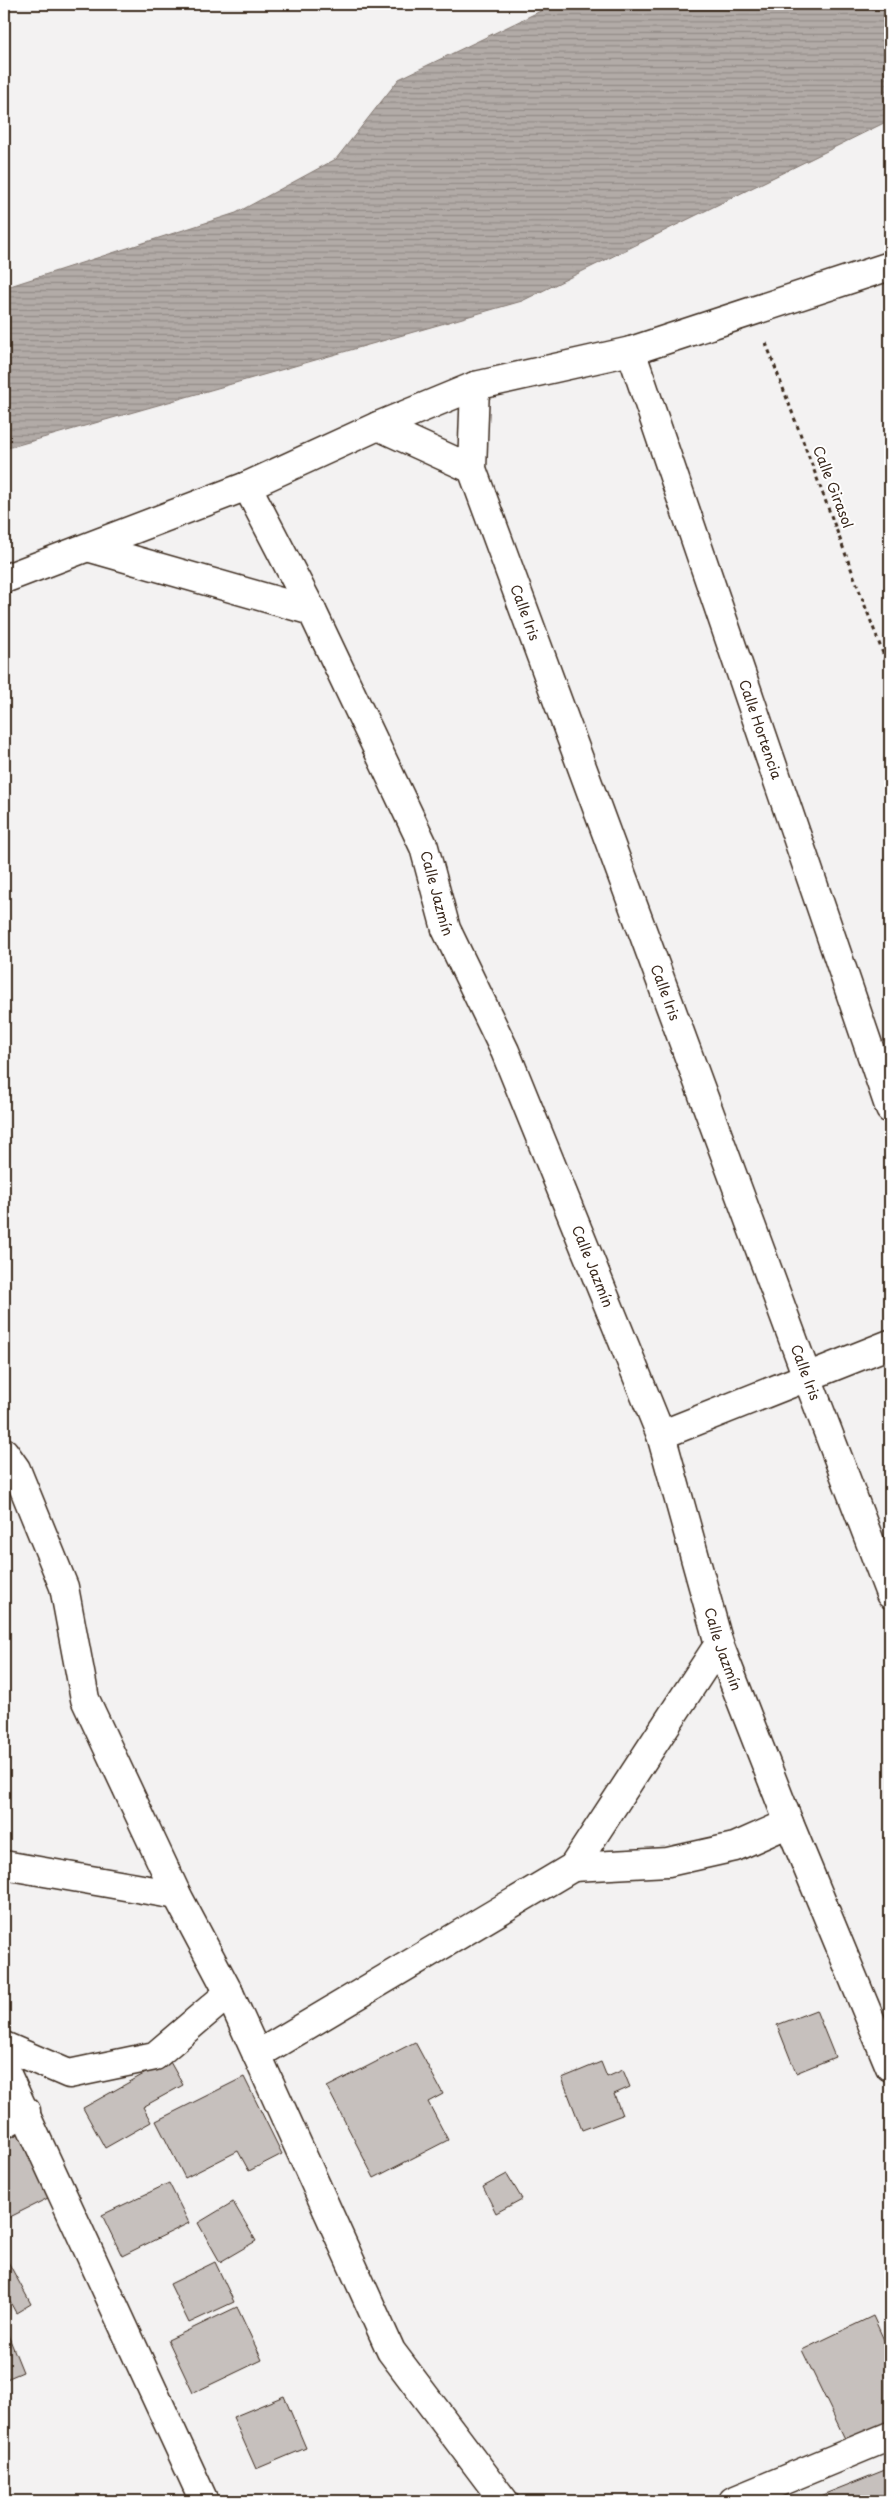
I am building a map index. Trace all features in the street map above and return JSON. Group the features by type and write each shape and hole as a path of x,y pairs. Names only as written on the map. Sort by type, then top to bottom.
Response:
{"street":[{"path":"4,580 91,548 246,486 378,426 475,386 630,350 890,266"},
{"name":"Calle Hortencia","path":"630,350 890,1109"},
{"name":"Calle Iris","path":"475,386 472,469 807,1377 890,1594"},
{"path":"378,426 472,469"},
{"name":"Calle Jazmín","path":"246,486 312,611 424,847 446,929 505,1050 661,1435 719,1644 789,1823 890,2067"},
{"path":"91,548 312,611"},
{"path":"661,1435 890,1344"},
{"path":"4,1452 16,1468 64,1587 85,1698 177,1895 229,1993 391,2350 504,2501"},
{"path":"257,2056 573,1867 719,1644"},
{"path":"573,1867 668,1862 735,1847 789,1823"},
{"path":"4,1865 177,1895"},
{"path":"4,2046 69,2074 155,2056 229,1993"},
{"path":"4,2068 15,2118 204,2501"},
{"path":"733,2501 890,2436"}],"path":[{"name":"Calle Girasol","path":"754,310 890,672"}],"shaded area":[{"path":"555,4 890,4 890,120 522,301 4,449 4,288 236,213 336,159 399,79"}],"building":[{"path":"816,2010 835,2057 796,2073 777,2025"},
{"path":"415,2042 443,2094 428,2102 448,2140 374,2178 327,2087"},
{"path":"169,2060 183,2085 143,2107 151,2122 105,2148 83,2108"},
{"path":"601,2062 607,2077 623,2070 630,2087 614,2094 622,2115 582,2130 562,2078"},
{"path":"244,2077 282,2154 249,2171 238,2151 185,2178 156,2121"},
{"path":"22,2132 54,2195 4,2220 4,2141"},
{"path":"507,2174 522,2199 496,2213 483,2187"},
{"path":"169,2183 189,2223 122,2256 102,2215"},
{"path":"233,2202 256,2241 220,2262 198,2223"},
{"path":"7,2260 31,2304 16,2313 9,2300 4,2302 4,2262"},
{"path":"215,2262 234,2302 189,2323 170,2284"},
{"path":"237,2307 262,2360 193,2393 168,2340"},
{"path":"873,2316 890,2353 890,2423 847,2443 802,2350"},
{"path":"4,2325 23,2372 4,2380"},
{"path":"284,2396 306,2448 256,2469 233,2417"},
{"path":"890,2468 890,2501 807,2501"}]}
